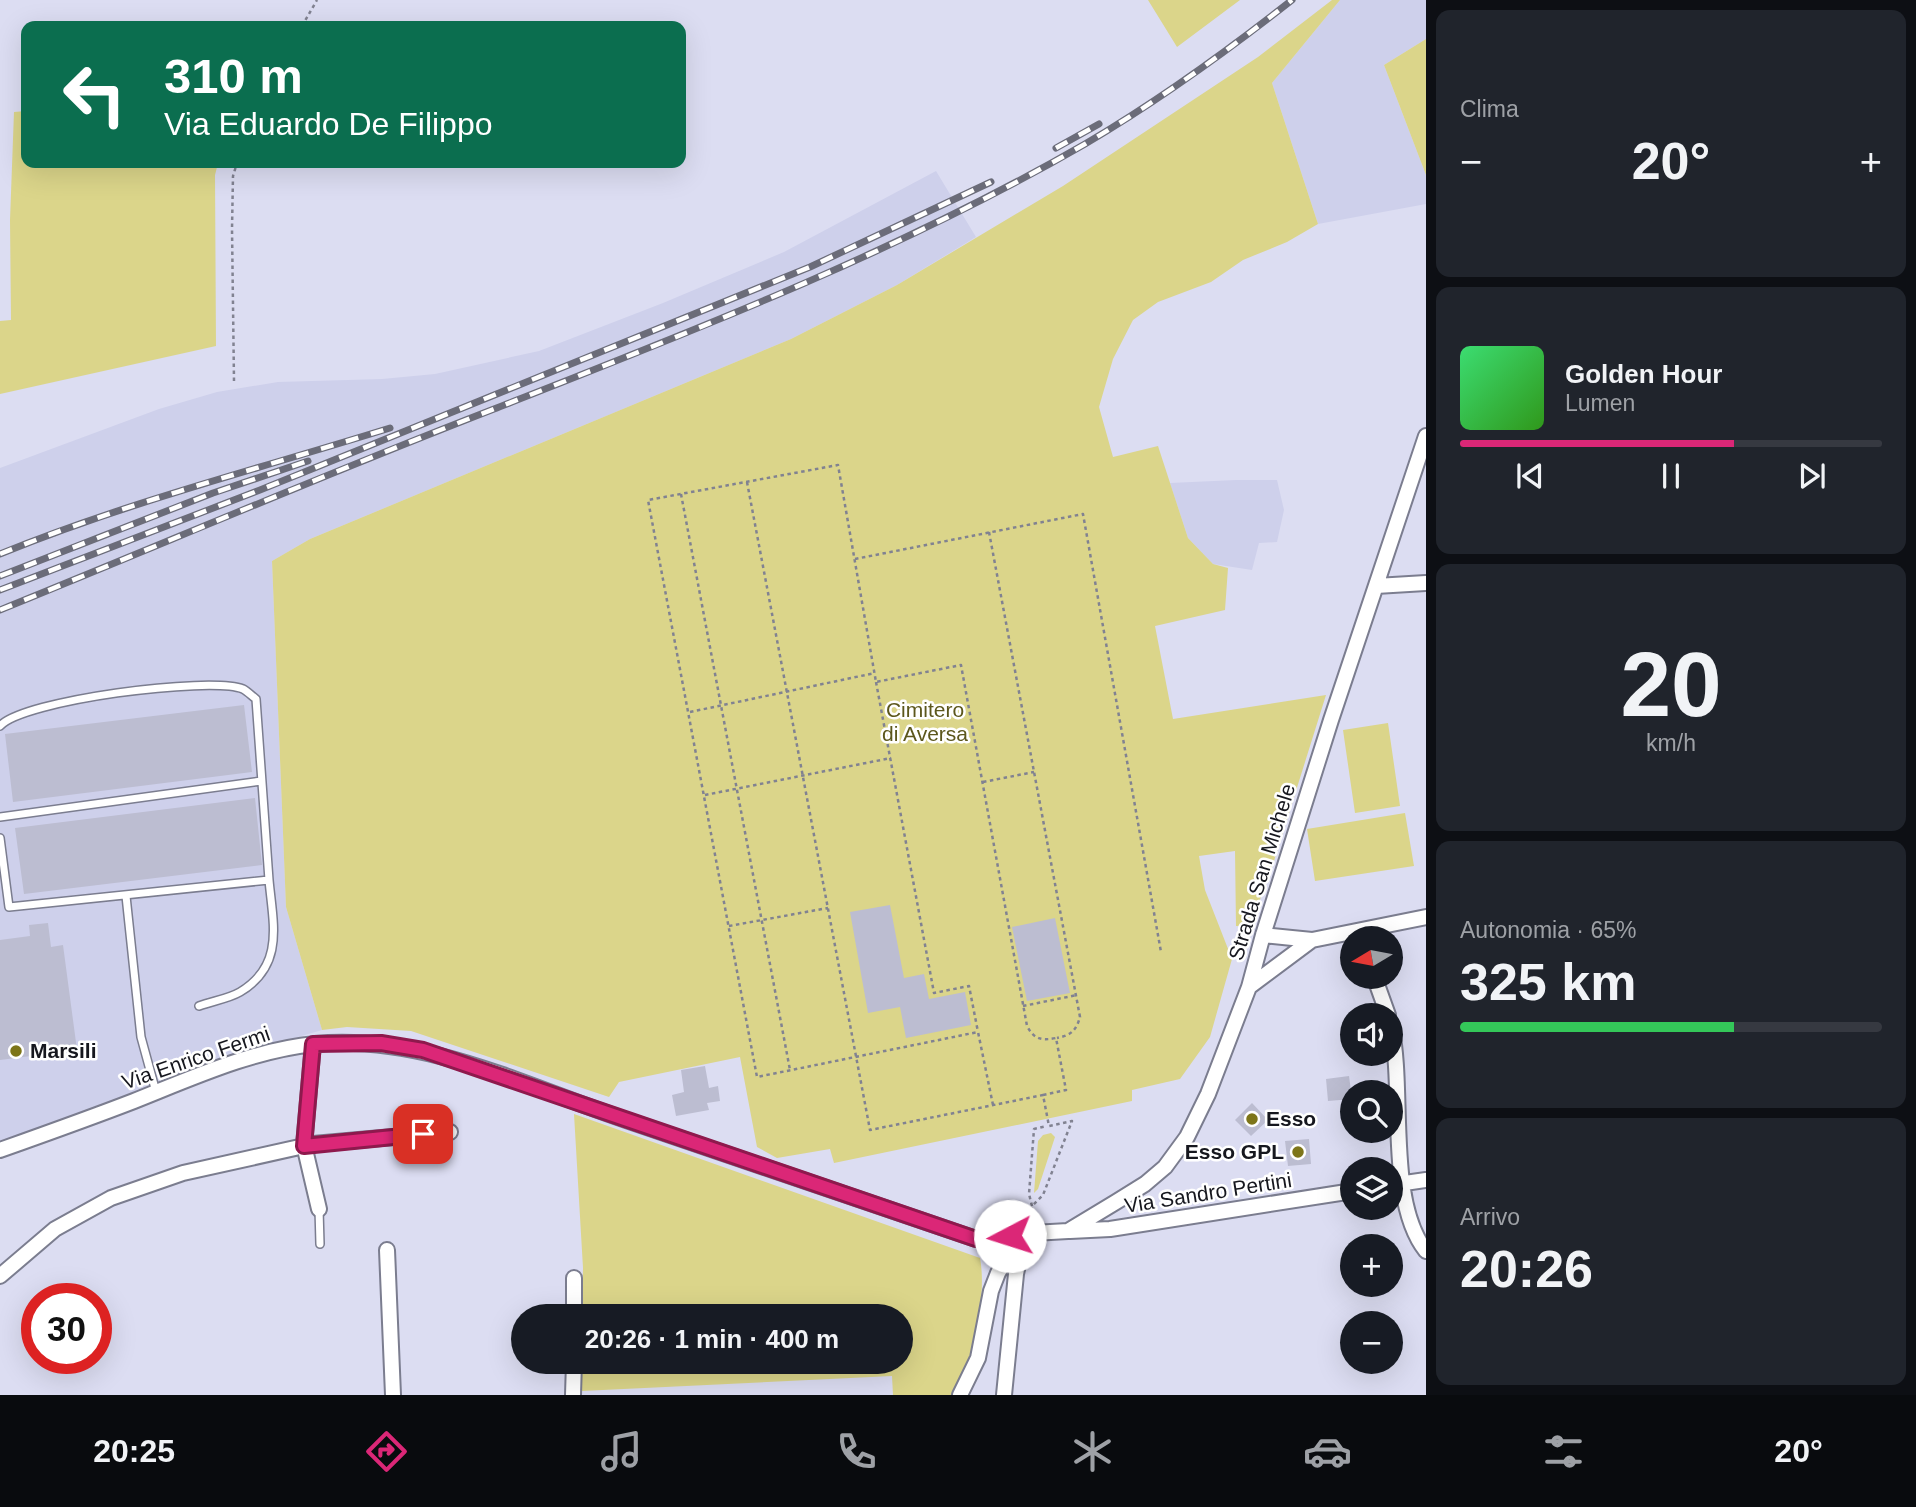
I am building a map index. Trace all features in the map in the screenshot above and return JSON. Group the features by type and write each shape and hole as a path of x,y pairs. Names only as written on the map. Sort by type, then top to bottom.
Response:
{"street":[{"name":"Strada San Michele","path":"1029,1229 1068,1231 1145,1184 1166,1167 1187,1137 1208,1094 1249,987 1263,934 1426,436"},
{"path":"1376,586 1426,583"},
{"path":"1390,926 1426,917"},
{"path":"1263,934 1312,940 1340,937"},
{"path":"1249,987 1312,940"},
{"name":"Via Enrico Fermi","path":"0,1150 210,1071 279,1050 313,1044 381,1043 423,1050 976,1239 1015,1245"},
{"path":"313,1044 304,1146 319,1209"},
{"path":"1396,1066 1396,1157"},
{"path":"0,1276 55,1229 111,1198 183,1173 304,1146 450,1132"},
{"path":"1403,1183 1426,1180"},
{"name":"Via Sandro Pertini","path":"1068,1231 1110,1229 1340,1193"},
{"path":"1403,1201 1426,1251"},
{"path":"1003,1395 1016,1274 1014,1228 1029,1229 1034,1240 1031,1246 1015,1245"},
{"path":"960,1395 978,1358 991,1291 998,1273 1015,1245"},
{"path":"387,1250 393,1395"},
{"path":"574,1278 574,1304"},
{"path":"573,1374 573,1395"}],"lane":[{"path":"0,726 5,720 38,708 125,691 210,685 244,689 256,699 273,930 271,959 261,977 238,993 199,1006"},
{"path":"0,817 261,781"},
{"path":"0,838 9,907 269,880"},
{"path":"126,896 141,1037 156,1092"},
{"path":"319,1209 320,1244"}],"path":[{"path":"305,21 317,0"},
{"path":"234,381 232,229 235,168"},
{"path":"978,1032 757,1077 648,500 838,465 934,993 969,986 993,1105"},
{"path":"747,482 870,1130 1066,1090 1056,1038"},
{"path":"681,494 790,1070"},
{"path":"855,558 1083,514 1160,952"},
{"path":"876,682 961,665 1027,1026 1032,1035 1042,1040 1070,1035 1077,1027 1080,1017 1077,995 989,531"},
{"path":"689,712 875,673"},
{"path":"705,795 891,758"},
{"path":"983,782 1035,772"},
{"path":"729,926 828,908"},
{"path":"1023,1006 1077,995"},
{"path":"1043,1095 1049,1126"},
{"path":"1029,1229 1034,1129 1072,1121 1043,1195 1032,1206"}],"shaded area":[{"path":"1340,0 1426,0 1426,39 1384,65 1426,175 1426,204 1318,224 1272,83"},
{"path":"936,171 976,237 897,285 791,339 310,539 272,561 286,907 322,1030 207,1064 0,1143 0,468 159,409 217,392 278,382 382,379 435,374 539,351 784,252"},
{"path":"1277,480 1284,510 1277,542 1259,543 1252,570 1213,564 1188,538 1170,483"}],"green space":[{"path":"1148,0 1240,0 1177,47"},
{"name":"Cimitero di Aversa","path":"1332,0 1340,0 1272,83 1318,224 1287,242 1243,260 1211,282 1158,302 1133,320 1113,359 1099,407 1113,457 1158,446 1188,538 1213,564 1228,568 1225,610 1155,626 1173,719 1326,695 1274,861 1250,927 1236,926 1235,851 1199,856 1205,890 1232,959 1210,1037 1180,1079 1132,1090 1132,1101 834,1163 830,1149 777,1158 757,1147 740,1057 619,1082 609,1097 411,1031 347,1027 322,1030 286,907 272,561 310,539 791,339 897,285 1063,186 1258,57"},
{"path":"1426,39 1426,175 1384,65"},
{"path":"21,111 21,168 217,168 216,346 0,394 0,321 11,320 10,220 14,112"},
{"path":"1388,723 1400,806 1355,813 1343,730"},
{"path":"1405,813 1414,866 1315,881 1307,829"},
{"path":"574,1114 980,1258 982,1285 974,1346 966,1372 951,1395 893,1395 892,1376 582,1391 582,1374 913,1374 913,1304 582,1304 583,1268"},
{"path":"1051,1133 1055,1137 1038,1189 1034,1193 1038,1141 1043,1135"}],"building":[{"path":"244,705 252,772 13,802 5,734"},
{"path":"255,798 262,865 24,894 15,828"},
{"path":"890,905 904,978 924,974 929,999 965,992 971,1025 906,1038 900,1007 868,1013 850,912"},
{"path":"1055,918 1070,993 1027,1001 1012,927"},
{"path":"48,923 51,947 63,945 77,1050 0,1060 0,940 30,936 29,925"},
{"path":"705,1066 709,1088 718,1086 720,1101 707,1103 709,1110 676,1116 672,1095 684,1092 681,1070"},
{"path":"1349,1076 1350,1080 1340,1080 1340,1100 1328,1101 1326,1079"},
{"path":"1252,1103 1268,1120 1251,1136 1235,1120"},
{"path":"1309,1139 1311,1164 1288,1166 1285,1141"}],"railway":[{"path":"0,610 370,458 720,319 943,220 1015,183 1139,111 1292,0"},
{"path":"1056,148 1099,124"},
{"path":"0,590 260,490 810,267 991,182"},
{"path":"0,554 145,502 390,428"},
{"path":"0,576 213,493 308,461"}],"place":[{"name":"Marsili","path":"16,1051"},
{"name":"Esso","path":"1252,1119"},
{"name":"Esso GPL","path":"1298,1152"}],"route":[{"path":"423,1134 304,1146 313,1044 381,1043 423,1050 976,1239 1010,1239 1010,1236"}]}
